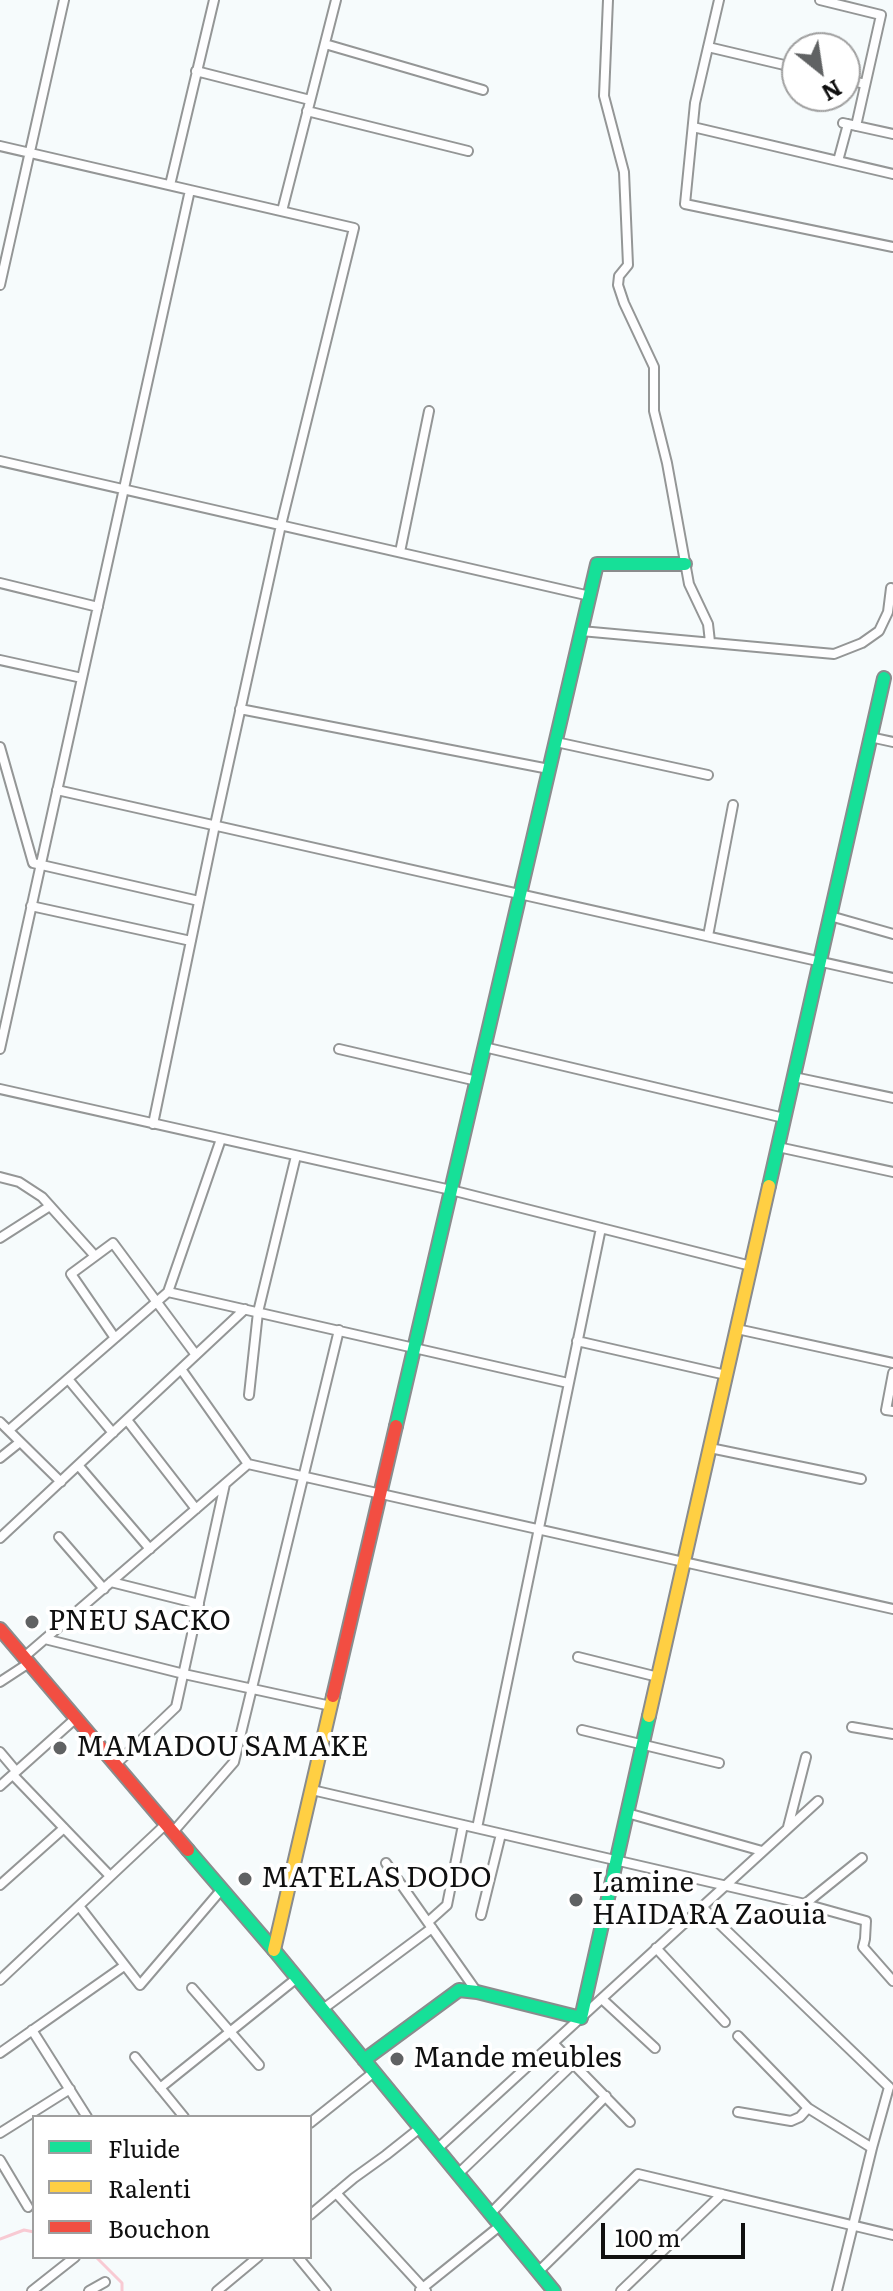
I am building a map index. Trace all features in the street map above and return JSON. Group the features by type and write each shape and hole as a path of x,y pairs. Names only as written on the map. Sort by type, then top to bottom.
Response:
{"street":[{"path":"0,285 64,0"},
{"path":"170,185 214,0"},
{"path":"282,211 336,0"},
{"path":"608,0 604,96 624,172 628,265 619,276 618,285 654,367 654,411 667,463 689,584 708,624 710,642"},
{"path":"719,0 695,103 685,204 893,247"},
{"path":"820,0 881,15 865,84 838,161"},
{"path":"325,44 483,90"},
{"path":"708,47 781,64"},
{"path":"196,71 310,100"},
{"path":"861,83 865,84"},
{"path":"307,111 468,151"},
{"path":"849,125 893,134"},
{"path":"693,127 893,174"},
{"path":"0,146 354,228 281,525 153,1124"},
{"path":"0,1049 190,190"},
{"path":"400,552 429,411"},
{"path":"0,461 590,596"},
{"path":"274,1950 597,564 685,564"},
{"path":"0,583 98,607"},
{"path":"581,631 834,654 862,643 879,631 888,612 891,588"},
{"path":"0,660 82,678"},
{"path":"581,2018 884,678"},
{"path":"240,709 549,769"},
{"path":"870,737 893,742"},
{"path":"556,742 708,775"},
{"path":"0,747 33,863 199,901"},
{"path":"57,790 893,978"},
{"path":"708,936 733,805"},
{"path":"31,906 191,941"},
{"path":"830,916 893,934"},
{"path":"484,1047 784,1118"},
{"path":"339,1049 477,1081"},
{"path":"794,1077 893,1098"},
{"path":"0,1089 451,1190 751,1266"},
{"path":"9,1430 168,1292 221,1139"},
{"path":"778,1147 893,1172"},
{"path":"249,1395 258,1312 296,1156"},
{"path":"0,1177 19,1182 42,1197 95,1256"},
{"path":"0,1238 50,1206"},
{"path":"477,1828 601,1228"},
{"path":"115,1338 71,1274 113,1243 196,1355"},
{"path":"168,1292 568,1383"},
{"path":"0,1538 245,1309"},
{"path":"737,1329 893,1363"},
{"path":"0,1980 110,1876 169,1828 234,1762 339,1330"},
{"path":"577,1341 726,1375"},
{"path":"181,1369 248,1464 893,1609"},
{"path":"893,1373 886,1410 893,1411"},
{"path":"68,1379 113,1433"},
{"path":"127,1420 196,1509"},
{"path":"0,1422 61,1482"},
{"path":"0,1458 20,1442"},
{"path":"710,1448 861,1479"},
{"path":"0,1682 27,1660 45,1639 248,1464"},
{"path":"78,1465 150,1549"},
{"path":"115,1765 176,1707 225,1484"},
{"path":"59,1537 104,1589"},
{"path":"111,1582 199,1604"},
{"path":"0,1629 274,1950 554,2291"},
{"path":"45,1639 331,1706"},
{"path":"578,1657 658,1677"},
{"path":"0,1786 76,1718"},
{"path":"852,1727 893,1734"},
{"path":"582,1730 719,1763"},
{"path":"0,1752 14,1773 110,1876"},
{"path":"788,1828 806,1757"},
{"path":"312,1790 805,1904 866,1921 863,1947 893,1981"},
{"path":"437,2149 818,1801"},
{"path":"627,1813 762,1851"},
{"path":"323,2009 430,1925 447,1905 463,1825"},
{"path":"0,1885 64,1828"},
{"path":"481,1915 501,1834"},
{"path":"805,1904 862,1858"},
{"path":"386,1863 477,1992"},
{"path":"79,1906 140,1985 222,1889"},
{"path":"702,1907 891,2086 872,2148 837,2291"},
{"path":"656,1948 725,2022"},
{"path":"0,2053 124,1966"},
{"path":"160,2088 297,1978"},
{"path":"192,1988 259,2065"},
{"path":"364,2060 459,1990 581,2018"},
{"path":"602,1999 655,2048"},
{"path":"32,2030 86,2115"},
{"path":"738,2036 808,2108 872,2148"},
{"path":"553,2043 630,2122"},
{"path":"135,2057 182,2115"},
{"path":"458,2174 574,2063"},
{"path":"312,2121 374,2072"},
{"path":"0,2133 70,2089"},
{"path":"491,2213 606,2096"},
{"path":"738,2112 791,2121 808,2108"},
{"path":"312,2213 420,2128"},
{"path":"0,2160 28,2207"},
{"path":"538,2272 638,2174 893,2235"},
{"path":"336,2193 423,2290 501,2225"},
{"path":"621,2291 722,2194"},
{"path":"32,2291 72,2259"},
{"path":"217,2291 256,2259"},
{"path":"300,2259 326,2291"},
{"path":"89,2291 105,2282"}],"waterway":[{"path":"0,2239 24,2230 32,2232"},
{"path":"98,2259 122,2283 122,2291"}],"traffic: fast":[{"path":"396,1426 597,564 685,564"},
{"path":"769,1186 884,678"},
{"path":"364,2060 459,1990 581,2018 649,1716"},
{"path":"188,1850 554,2291"}],"traffic: slow":[{"path":"649,1716 769,1186"},
{"path":"274,1950 333,1696"}],"traffic: jam":[{"path":"333,1696 396,1426"},
{"path":"0,1629 188,1850"}],"place":[{"name":"PNEU SACKO","path":"32,1622"},
{"name":"MAMADOU SAMAKE","path":"60,1748"},
{"name":"MATELAS DODO","path":"245,1879"},
{"name":"Lamine HAIDARA Zaouia","path":"576,1900"},
{"name":"Mande meubles","path":"397,2059"}]}
